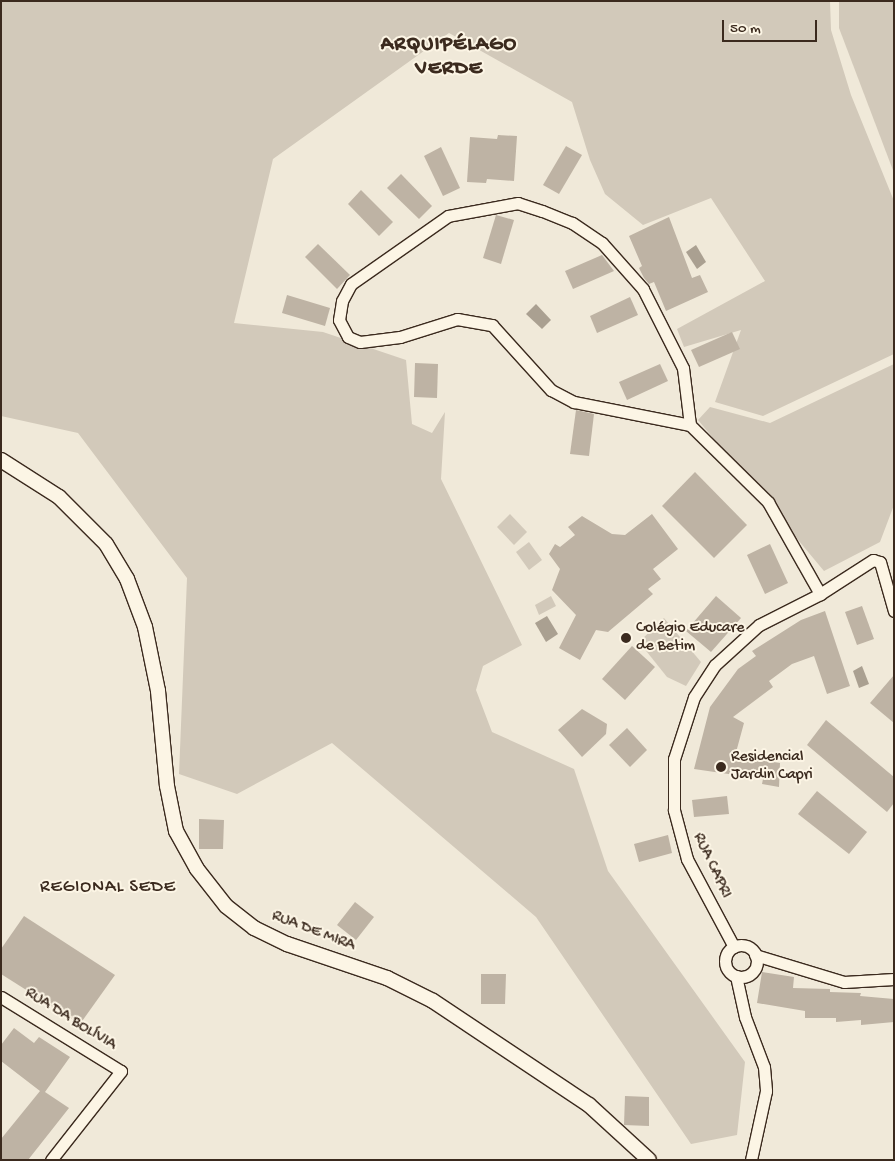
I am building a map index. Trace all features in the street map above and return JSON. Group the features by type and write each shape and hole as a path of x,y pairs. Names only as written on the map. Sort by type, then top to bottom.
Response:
{"street":[{"path":"690,425 683,368 643,289 602,243 572,223 542,211 518,204 448,216 351,284 342,301 339,320 348,337 360,342 400,337 457,319 492,325 551,390 574,402 690,425 768,502 820,594"},
{"name":"RUA DE MIRA","path":"1,460 59,497 106,544 127,579 146,627 158,691 167,786 176,831 197,869 226,906 254,928 287,944 387,978 433,1001 589,1105 649,1160"},
{"name":"RUA CAPRI","path":"734,947 687,858 678,834 674,810 674,759 694,698 715,665 759,625 820,594 873,560 880,562 894,611"},
{"path":"752,1160 765,1083 764,1067 745,1018 736,976 726,964 726,955 734,947 749,948 755,955 844,982 894,979"},
{"path":"736,976 752,972 755,955"},
{"name":"RUA DA BOLÍVIA","path":"1,997 121,1071 51,1160"}],"shaded area":[{"path":"1,1 830,1 831,30 851,95 894,201 894,354 763,416 715,402 741,330 684,347 677,329 765,281 711,198 643,225 605,194 590,160 572,102 449,33 273,159 234,323 323,332 406,360 412,424 432,433 445,412 441,479 522,645 483,666 476,690 492,732 574,769 608,871 745,1062 737,1135 691,1144 536,917 332,743 237,794 179,774 187,578 78,433 1,416"},
{"path":"839,1 894,1 894,173 839,28"},
{"path":"696,245 706,262 697,269 686,252"},
{"path":"536,304 551,320 542,329 526,314"},
{"path":"894,364 894,505 880,542 824,571 698,420 710,407 770,423"},
{"path":"510,514 527,532 514,545 497,527"},
{"path":"529,542 542,560 529,570 516,552"},
{"path":"551,596 556,606 539,615 535,605"},
{"path":"547,616 558,634 546,642 535,623"},
{"path":"664,618 701,662 686,686 667,677 639,642"},
{"path":"862,666 869,684 859,688 853,671"}],"building":[{"path":"498,135 517,136 514,181 487,179 486,183 467,182 470,137 497,139"},
{"path":"566,146 582,155 559,194 543,185"},
{"path":"441,147 460,188 443,196 424,156"},
{"path":"401,174 432,206 419,219 387,188"},
{"path":"361,190 393,222 379,236 348,204"},
{"path":"496,215 514,220 501,264 483,258"},
{"path":"669,217 692,278 700,275 708,292 666,311 654,282 649,284 639,268 642,266 629,236"},
{"path":"318,244 350,275 337,289 305,257"},
{"path":"602,255 614,271 573,289 565,271"},
{"path":"287,295 330,308 325,326 282,313"},
{"path":"630,297 638,315 597,333 590,316"},
{"path":"732,332 740,349 699,367 691,350"},
{"path":"415,363 438,364 437,398 414,397"},
{"path":"660,364 668,381 627,400 619,382"},
{"path":"576,410 594,414 589,456 570,454"},
{"path":"695,472 747,525 714,558 662,506"},
{"path":"652,514 678,549 653,569 661,579 648,589 653,594 608,632 596,630 580,660 559,648 576,615 552,590 560,569 549,554 555,544 560,547 575,535 568,527 582,516 612,534 625,535"},
{"path":"770,544 788,583 765,594 747,555"},
{"path":"716,596 741,618 711,652 686,631"},
{"path":"862,606 874,639 857,645 845,612"},
{"path":"825,611 850,686 827,694 814,656 792,664 769,681 773,687 733,717 744,723 735,756 780,763 779,787 762,784 763,779 694,769 710,707 738,669 756,656 752,651 801,620"},
{"path":"632,646 655,667 625,700 602,679"},
{"path":"894,675 894,723 870,703"},
{"path":"582,709 607,724 606,734 582,757 558,730"},
{"path":"826,720 894,777 894,803 887,812 807,745"},
{"path":"627,728 647,750 630,767 609,745"},
{"path":"817,791 867,832 849,854 798,814"},
{"path":"727,796 729,814 694,817 692,800"},
{"path":"199,819 224,820 223,849 199,849"},
{"path":"668,835 672,853 639,862 634,844"},
{"path":"355,902 374,917 356,940 337,925"},
{"path":"24,916 115,975 80,1024 1,974 1,949"},
{"path":"762,972 794,977 793,988 830,989 830,992 861,993 860,996 894,999 894,1022 861,1025 861,1020 836,1022 836,1018 805,1018 805,1011 757,1003"},
{"path":"481,974 506,974 505,1004 481,1004"},
{"path":"14,1028 34,1043 39,1037 70,1057 45,1092 69,1108 28,1160 1,1160 1,1139 40,1091 1,1061 1,1045"},
{"path":"625,1096 649,1097 649,1126 624,1125"}],"place":[{"name":"Colégio Educare de Betim","path":"626,638"},
{"name":"Residencial Jardin Capri","path":"721,767"}],"district":[{"name":"ARQUIPÉLAGO VERDE","path":"449,58"},
{"name":"REGIONAL SEDE","path":"108,888"}]}
